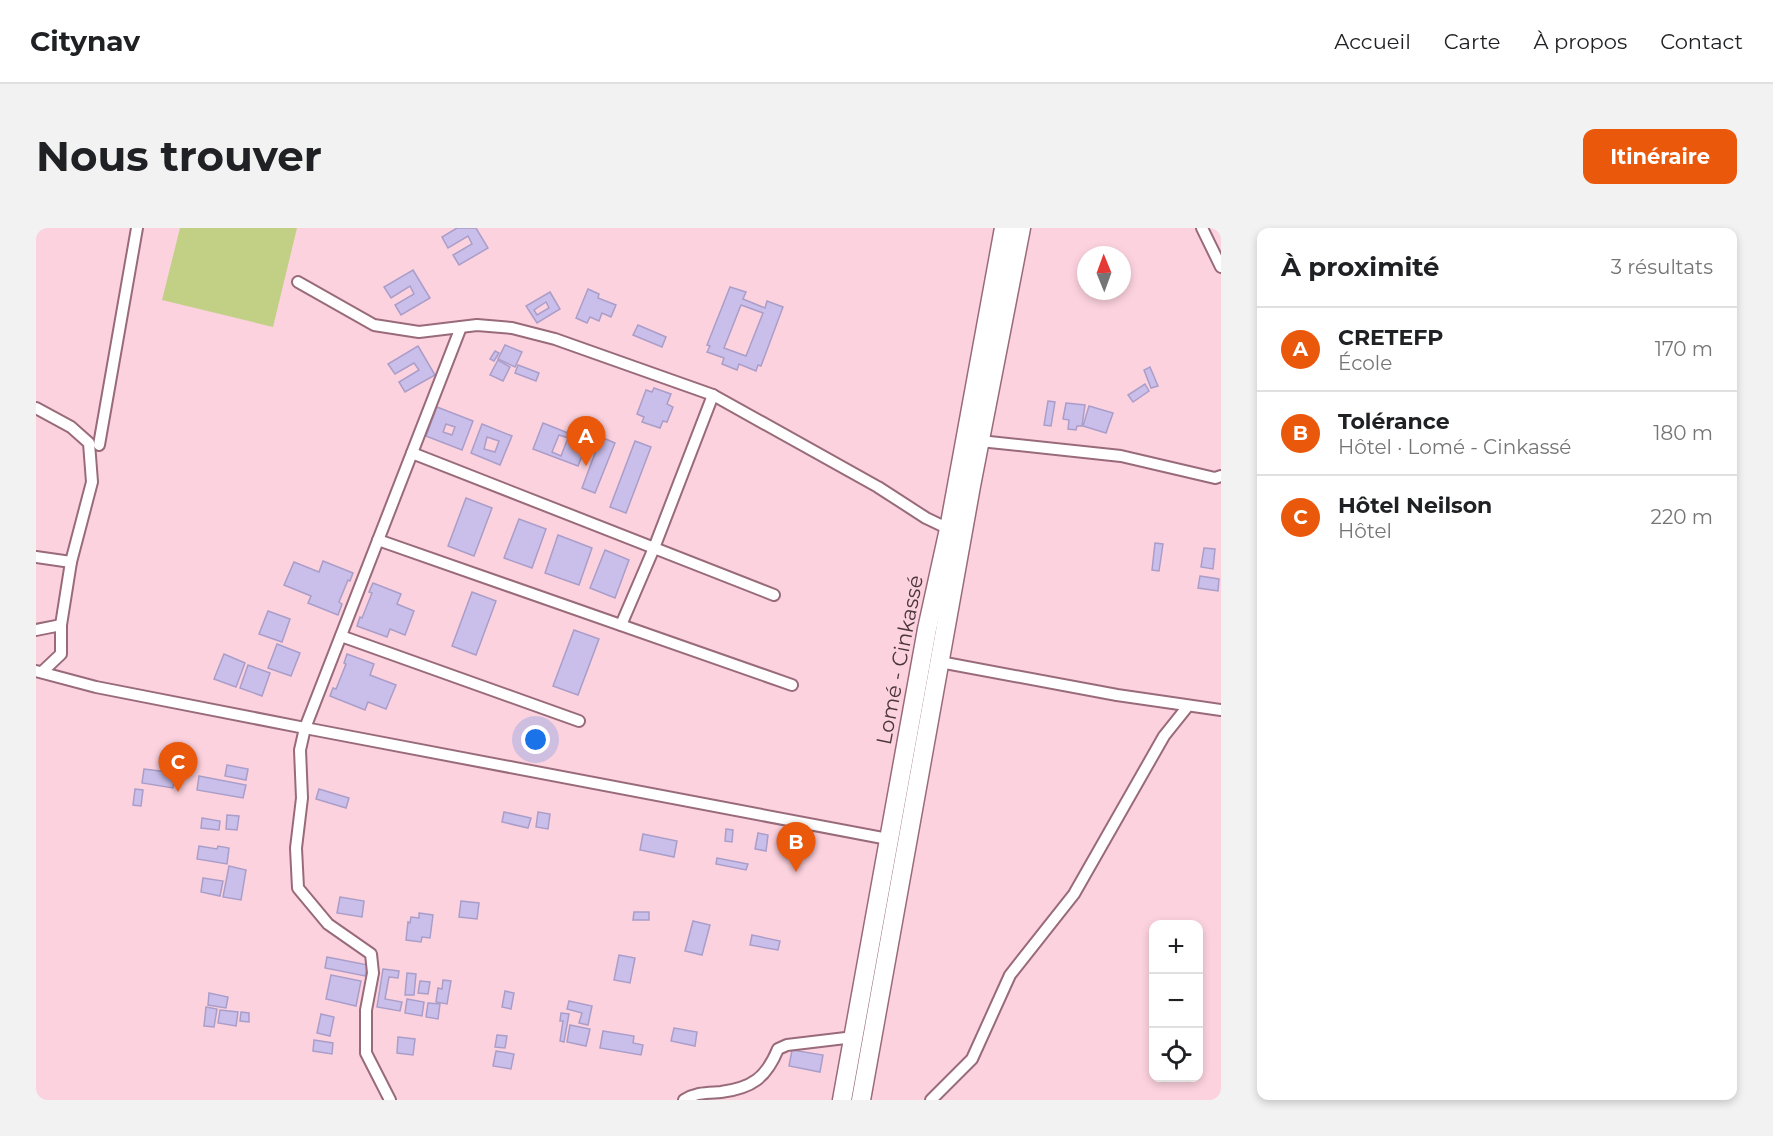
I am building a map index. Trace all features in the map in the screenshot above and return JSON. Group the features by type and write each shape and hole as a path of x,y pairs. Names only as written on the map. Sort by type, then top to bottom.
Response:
{"highway":[{"name":"Lomé - Cinkassé","path":"861,1100 940,662 956,531 1004,228"},
{"name":"Lomé - Cinkassé","path":"842,1100 927,629 980,441 1021,228"}],"street":[{"path":"99,445 137,228"},
{"path":"1202,228 1221,267"},
{"path":"298,282 374,325 419,332 477,325 512,328 555,339 713,395 878,487 926,518 956,531"},
{"path":"390,1100 366,1053 366,1010 373,973 371,954 328,924 298,888 296,848 302,798 300,750 305,728 461,327"},
{"path":"621,625 654,548 713,395"},
{"path":"36,408 71,428 89,443 92,482 71,562 61,625 61,654 39,672"},
{"path":"980,441 1121,456 1215,478 1221,477"},
{"path":"412,453 774,595"},
{"path":"378,540 792,685"},
{"path":"36,557 71,562"},
{"path":"36,630 61,625"},
{"path":"341,636 579,721"},
{"path":"940,662 1117,695 1221,710"},
{"path":"39,672 96,687 888,839"},
{"path":"931,1100 972,1059 1010,975 1074,894 1164,736 1188,706"},
{"path":"684,1100 703,1092 720,1092 750,1086 759,1080 774,1059 778,1049 787,1045 854,1038"}],"green space":[{"path":"180,228 297,228 273,327 162,300"}],"building":[{"path":"457,228 476,228 488,248 459,265 453,255 472,244 468,236 448,248 442,237"},
{"path":"413,270 430,298 401,315 395,305 414,294 410,286 391,298 384,287"},
{"path":"730,287 746,292 743,299 765,308 767,301 783,307 761,366 758,365 756,371 739,364 737,370 722,364 724,358 707,352 710,346 707,345","holes":["741,305 763,313 746,356 724,348"]},
{"path":"588,289 599,294 598,298 616,305 611,317 602,313 599,321 590,317 587,323 576,318"},
{"path":"550,292 560,309 537,323 526,306","holes":["546,302 549,308 537,315 534,310"]},
{"path":"638,325 666,337 662,347 633,335"},
{"path":"505,345 522,352 515,367 498,359"},
{"path":"418,346 435,375 405,392 399,382 419,370 414,363 395,374 388,364"},
{"path":"495,351 499,353 494,361 490,359"},
{"path":"498,360 510,367 503,381 490,375"},
{"path":"518,365 539,373 536,381 515,373"},
{"path":"1150,367 1158,386 1151,388 1144,370"},
{"path":"1145,384 1149,391 1133,402 1128,395"},
{"path":"654,388 671,394 667,404 673,407 667,422 663,421 660,428 642,422 644,417 637,414 646,390 652,392"},
{"path":"1048,401 1055,402 1051,426 1044,425"},
{"path":"1066,403 1085,405 1082,426 1077,426 1076,430 1068,429 1069,420 1063,419"},
{"path":"1089,406 1113,413 1106,433 1083,426"},
{"path":"437,407 473,421 462,450 426,436","holes":["446,424 455,427 452,435 443,432"]},
{"path":"543,423 588,441 578,466 533,449","holes":["559,435 568,438 561,456 552,452"]},
{"path":"482,424 512,436 500,465 471,453","holes":["487,437 499,441 495,452 484,449"]},
{"path":"601,437 615,443 595,493 582,488"},
{"path":"635,441 651,447 626,513 610,507"},
{"path":"466,498 492,508 474,556 448,546"},
{"path":"519,519 546,529 532,568 504,558"},
{"path":"558,535 592,548 579,585 545,573"},
{"path":"1155,543 1163,544 1159,571 1152,570"},
{"path":"1204,548 1215,549 1213,569 1201,567"},
{"path":"605,550 629,560 615,598 590,588"},
{"path":"323,561 353,573 339,602 342,604 338,615 308,603 311,596 284,585 294,562 319,572"},
{"path":"1200,576 1219,579 1218,591 1198,588"},
{"path":"373,583 401,594 397,604 414,611 405,635 390,629 387,637 357,626 372,593 369,592"},
{"path":"472,592 496,601 476,655 452,646"},
{"path":"268,611 290,619 282,642 259,634"},
{"path":"574,630 599,639 578,695 553,686"},
{"path":"277,644 300,653 291,676 268,668"},
{"path":"224,654 245,663 236,687 214,679"},
{"path":"347,654 374,664 370,675 396,685 386,709 368,702 365,710 330,696 333,688 336,689 346,664 344,663"},
{"path":"248,665 270,673 262,696 240,688"},
{"path":"227,765 248,769 246,780 225,776"},
{"path":"144,769 175,773 173,788 142,783"},
{"path":"199,776 246,785 243,798 197,790"},
{"path":"135,789 143,790 141,806 133,805"},
{"path":"319,789 349,798 346,808 316,799"},
{"path":"504,812 531,818 528,828 502,822"},
{"path":"538,812 550,814 548,829 536,827"},
{"path":"227,815 239,816 237,830 226,829"},
{"path":"202,818 220,821 219,830 201,828"},
{"path":"726,829 733,830 732,842 725,841"},
{"path":"758,833 768,835 766,851 755,849"},
{"path":"643,834 677,841 674,857 640,850"},
{"path":"199,846 229,848 227,864 197,859"},
{"path":"717,858 748,864 746,870 716,864"},
{"path":"229,866 246,870 241,900 223,897"},
{"path":"203,878 223,881 220,896 201,892"},
{"path":"340,897 364,901 362,917 337,913"},
{"path":"461,901 479,903 477,919 459,917"},
{"path":"634,912 649,912 649,920 633,920"},
{"path":"419,913 433,915 430,938 422,937 421,942 406,940 408,922 410,923 411,917 419,918"},
{"path":"693,921 710,925 702,955 685,951"},
{"path":"752,935 780,941 778,950 750,945"},
{"path":"619,955 635,958 630,983 614,980"},
{"path":"327,957 368,965 365,976 325,968"},
{"path":"383,969 399,971 398,978 389,977 385,999 402,1002 400,1011 377,1007"},
{"path":"407,973 416,974 414,995 405,995"},
{"path":"331,975 361,981 356,1006 326,999"},
{"path":"443,980 451,981 447,1004 436,1002 438,988 442,989"},
{"path":"420,981 430,982 428,994 418,993"},
{"path":"505,991 514,993 511,1009 502,1007"},
{"path":"209,993 228,997 226,1008 208,1005"},
{"path":"407,999 424,1002 422,1016 405,1013"},
{"path":"569,1001 592,1006 588,1025 579,1023 582,1013 567,1009"},
{"path":"428,1003 440,1004 438,1019 426,1017"},
{"path":"206,1007 217,1009 214,1027 204,1026"},
{"path":"220,1010 238,1012 236,1026 218,1023"},
{"path":"241,1012 249,1013 249,1022 240,1021"},
{"path":"561,1013 569,1014 564,1042 560,1041 563,1021 560,1021"},
{"path":"321,1014 334,1017 330,1036 317,1033"},
{"path":"570,1025 590,1029 586,1046 567,1042"},
{"path":"674,1028 697,1032 695,1046 671,1041"},
{"path":"603,1031 634,1036 633,1043 643,1045 641,1055 600,1048"},
{"path":"497,1035 507,1036 505,1048 495,1047"},
{"path":"398,1037 415,1039 413,1055 397,1053"},
{"path":"314,1040 333,1043 332,1054 313,1051"},
{"path":"792,1050 823,1055 820,1072 789,1066"},
{"path":"496,1051 514,1054 511,1069 493,1066"}],"place":[{"name":"CRETEFP","path":"586,466"},
{"name":"Hôtel Neilson","path":"178,792"},
{"name":"Tolérance","path":"796,872"}]}
